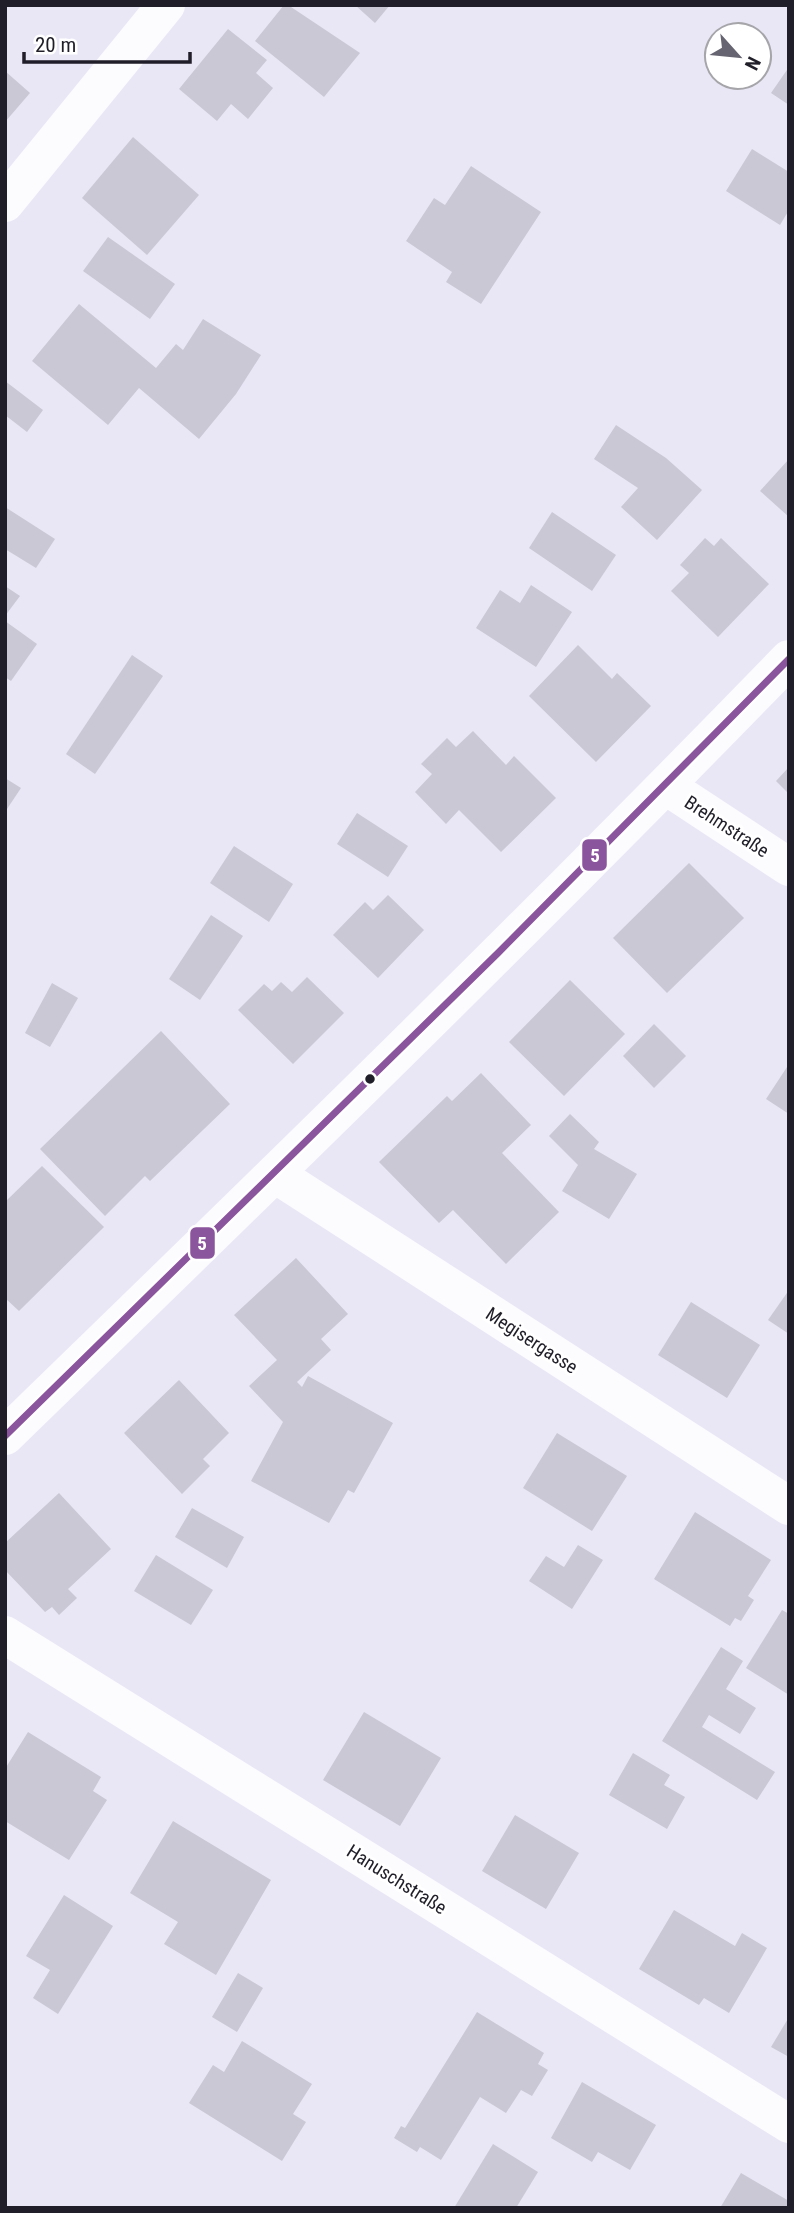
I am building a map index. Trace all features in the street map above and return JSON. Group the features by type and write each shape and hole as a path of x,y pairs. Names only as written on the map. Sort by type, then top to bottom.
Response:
{"street":[{"path":"5,203 166,5"},
{"path":"5,1436 275,1174 666,786 789,659"},
{"name":"Brehmstraße","path":"666,786 789,867"},
{"name":"Megisergasse","path":"275,1174 789,1506"},
{"name":"Hanuschstraße","path":"5,1634 789,2124"}],"building":[{"path":"284,5 288,5 360,53 324,97 255,41"},
{"path":"355,5 390,5 375,23"},
{"path":"228,29 267,60 256,73 273,88 248,119 231,104 217,121 179,89"},
{"path":"789,67 789,105 771,93"},
{"path":"5,71 30,93 5,122"},
{"path":"133,137 199,195 147,255 82,198"},
{"path":"752,149 789,172 789,210 780,225 726,191"},
{"path":"471,166 541,212 481,304 446,282 452,272 406,241 434,198 445,205"},
{"path":"108,237 175,284 150,319 83,271"},
{"path":"79,304 156,368 176,344 183,350 203,319 261,355 236,394 199,439 139,388 108,425 32,361"},
{"path":"5,381 43,410 27,432 5,415"},
{"path":"616,425 666,458 702,490 657,540 621,507 638,488 594,459"},
{"path":"789,459 789,517 760,491"},
{"path":"5,507 55,539 36,568 5,549"},
{"path":"552,512 616,555 592,591 529,548"},
{"path":"705,538 714,546 721,538 769,584 718,637 671,591 689,573 680,565"},
{"path":"531,585 572,612 536,667 476,628 500,590 520,603"},
{"path":"5,586 20,596 5,616"},
{"path":"5,621 37,644 11,681 5,677"},
{"path":"578,645 612,679 617,673 651,706 596,762 529,696"},
{"path":"132,655 163,676 95,774 66,754"},
{"path":"473,731 506,765 514,756 556,798 501,852 459,810 446,824 415,792 432,774 421,764 447,738 456,747"},
{"path":"789,767 789,794 776,781"},
{"path":"5,778 21,788 5,812"},
{"path":"357,813 408,846 388,877 337,844"},
{"path":"234,846 293,884 269,922 210,883"},
{"path":"689,863 744,918 667,993 613,938"},
{"path":"388,895 424,930 378,978 333,935 365,902 373,910"},
{"path":"211,915 243,936 200,1000 169,979"},
{"path":"307,977 344,1013 293,1064 238,1010 264,984 272,991 281,982 292,992"},
{"path":"570,980 625,1034 564,1096 509,1042"},
{"path":"52,983 78,998 50,1047 25,1033"},
{"path":"654,1024 686,1056 654,1088 623,1056"},
{"path":"161,1031 230,1104 150,1181 145,1176 105,1216 40,1149"},
{"path":"789,1064 789,1114 766,1099"},
{"path":"481,1073 531,1125 502,1153 559,1212 506,1264 453,1210 439,1223 379,1162 447,1096 452,1101"},
{"path":"570,1114 599,1142 594,1149 637,1174 609,1219 562,1191 578,1165 549,1136"},
{"path":"42,1166 104,1227 19,1311 5,1298 5,1202"},
{"path":"296,1258 348,1314 321,1339 331,1350 297,1382 302,1387 308,1376 393,1423 354,1493 348,1490 329,1523 251,1481 283,1422 249,1386 277,1360 234,1315"},
{"path":"789,1290 789,1334 768,1320"},
{"path":"691,1302 760,1345 727,1398 658,1355"},
{"path":"179,1380 229,1433 203,1459 210,1466 182,1494 124,1433"},
{"path":"557,1433 627,1476 592,1531 523,1488"},
{"path":"59,1493 111,1549 68,1589 77,1598 59,1615 52,1607 45,1612 5,1570 5,1543"},
{"path":"192,1508 244,1537 227,1568 175,1537"},
{"path":"695,1512 771,1560 748,1596 754,1600 741,1621 735,1618 730,1626 654,1579"},
{"path":"578,1545 603,1560 572,1609 529,1581 546,1556 564,1567"},
{"path":"156,1555 213,1590 191,1625 134,1591"},
{"path":"782,1610 789,1614 789,1695 746,1668"},
{"path":"721,1647 743,1661 726,1689 756,1708 740,1734 709,1715 702,1727 775,1772 757,1800 662,1741"},
{"path":"364,1712 441,1758 400,1826 323,1780"},
{"path":"28,1732 101,1777 93,1791 107,1800 69,1860 5,1821 5,1769"},
{"path":"633,1753 670,1775 664,1785 685,1797 667,1829 609,1795"},
{"path":"515,1815 579,1853 546,1909 482,1871"},
{"path":"173,1821 271,1880 216,1975 164,1944 178,1922 130,1893"},
{"path":"64,1895 113,1926 58,2014 33,1998 50,1970 26,1956"},
{"path":"674,1910 735,1946 742,1933 767,1948 729,2013 704,1998 699,2005 639,1969"},
{"path":"238,1973 263,1988 237,2032 212,2017"},
{"path":"477,2012 544,2053 538,2064 548,2070 532,2096 521,2090 506,2113 480,2097 441,2160 420,2147 417,2152 394,2138 401,2126 405,2128"},
{"path":"789,2017 789,2057 771,2047"},
{"path":"242,2041 312,2084 293,2114 306,2122 282,2161 189,2103 213,2065 224,2072"},
{"path":"582,2082 656,2125 630,2170 598,2152 592,2162 551,2138"},
{"path":"493,2144 538,2172 516,2208 454,2208"},
{"path":"741,2173 789,2201 789,2208 720,2208"}],"transit line":[{"name":"5","path":"5,1436 498,953 789,659"}]}
